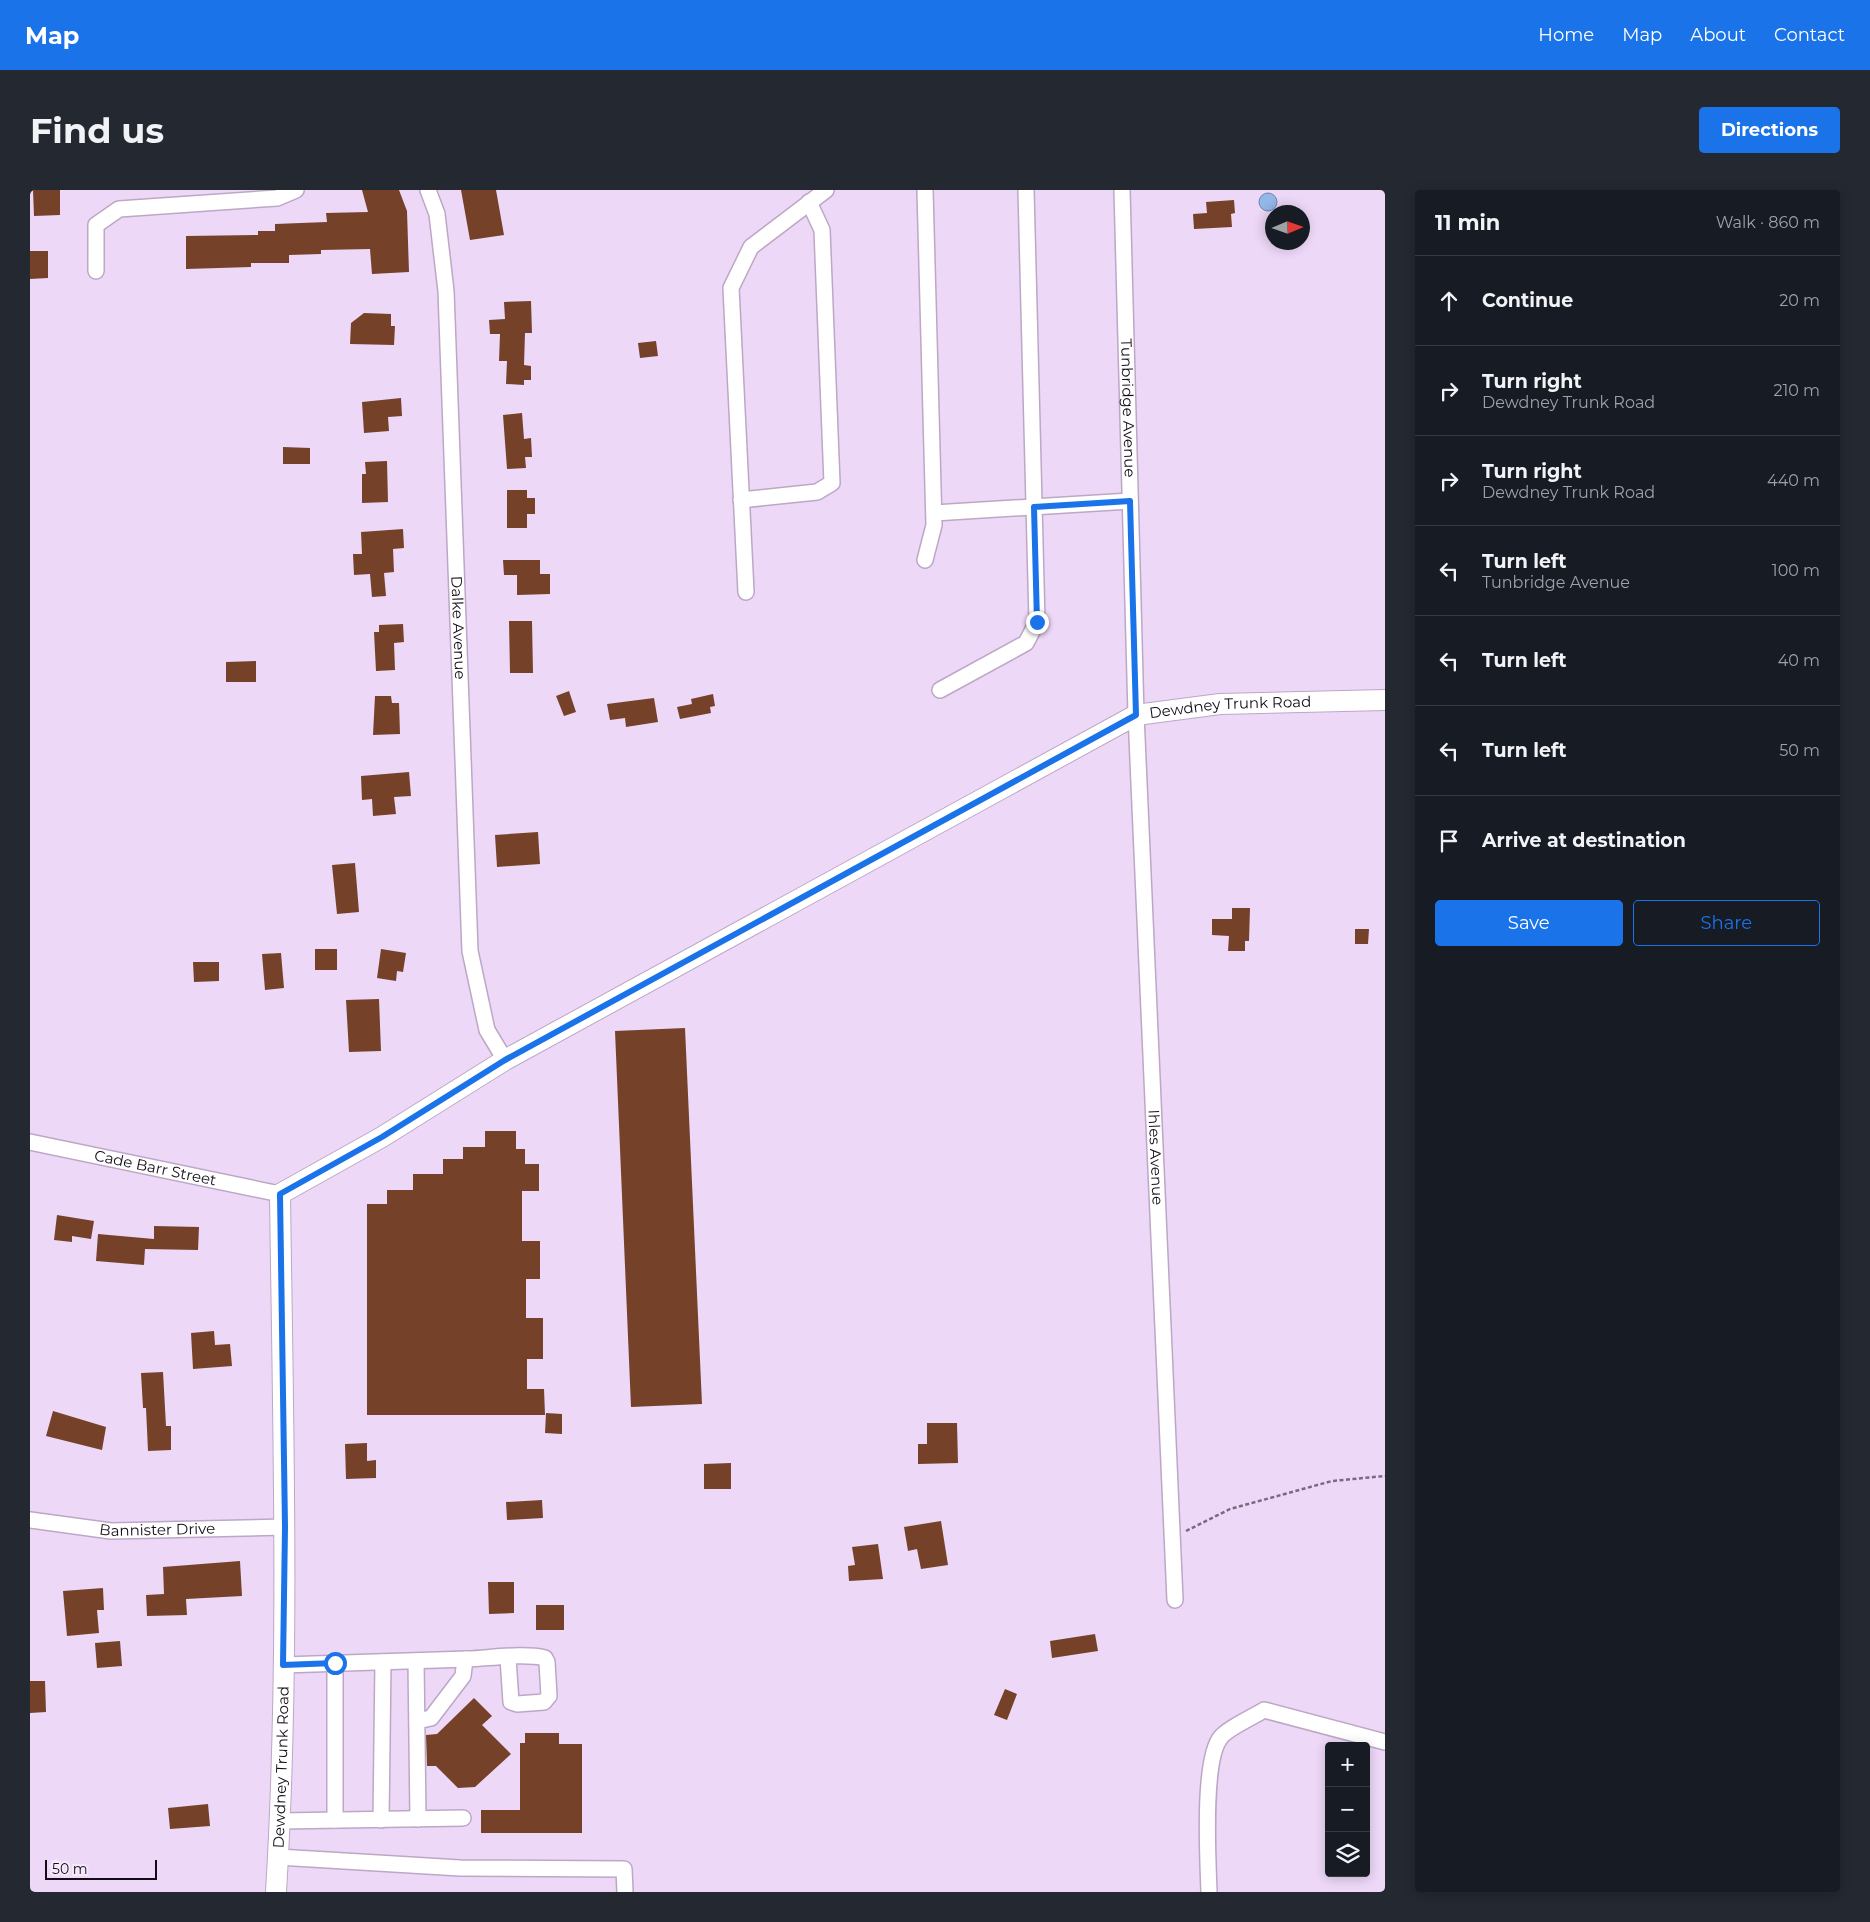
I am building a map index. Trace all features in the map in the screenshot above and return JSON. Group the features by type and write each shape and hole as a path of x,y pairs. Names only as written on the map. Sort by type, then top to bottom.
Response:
{"main road":[{"name":"Dewdney Trunk Road","path":"276,1892 280,1821 285,1527 280,1194 382,1137 505,1060 1136,715 1220,704 1385,700"}],"street":[{"path":"96,271 96,226 119,209 277,198 296,190"},
{"name":"Dalke Avenue","path":"428,190 437,214 446,291 470,951 487,1030 505,1060"},
{"path":"746,592 731,288 751,247 826,190"},
{"path":"925,190 934,512 934,525 925,560"},
{"path":"940,690 1026,643 1037,622 1026,190"},
{"name":"Tunbridge Avenue","path":"1122,190 1136,715"},
{"path":"741,500 817,492 832,483 822,230 809,202"},
{"path":"934,512 1130,501"},
{"name":"Ihles Avenue","path":"1136,715 1175,1600"},
{"name":"Cade Barr Street","path":"30,1142 280,1194"},
{"name":"Bannister Drive","path":"30,1520 111,1531 285,1527"},
{"path":"283,1665 508,1658"},
{"path":"417,1721 431,1718 464,1676 465,1659"},
{"path":"416,1660 418,1819"},
{"path":"381,1820 382,1662"},
{"path":"335,1663 335,1820"},
{"path":"1209,1892 1207,1854 1211,1761 1221,1736 1264,1710 1385,1742"},
{"path":"280,1821 464,1818"},
{"path":"278,1857 460,1868 624,1869 624,1892"}],"path":[{"path":"1172,1538 1230,1509 1332,1480 1385,1476"}],"water":[{"path":"1264,193 1272,193 1277,198 1277,205 1265,205 1265,211 1259,206 1259,198"}],"building":[{"path":"33,190 60,190 60,215 34,216"},
{"path":"362,190 399,190 407,211 409,272 372,274 370,249 321,250 321,254 289,255 289,263 251,263 251,267 186,269 186,236 258,235 258,231 275,231 275,224 327,222 326,213 368,212"},
{"path":"461,190 496,190 504,235 470,240"},
{"path":"1234,200 1235,213 1231,214 1232,227 1194,229 1193,214 1207,213 1206,202"},
{"path":"30,251 48,251 48,278 30,279"},
{"path":"531,301 532,333 525,333 524,365 531,366 531,380 524,380 524,385 506,384 507,361 499,361 500,334 490,334 489,320 505,319 504,302"},
{"path":"364,313 391,314 391,326 395,326 394,345 350,344 351,323"},
{"path":"656,341 658,356 640,358 638,343"},
{"path":"401,398 402,416 388,417 389,431 364,433 362,402"},
{"path":"522,413 524,439 531,438 532,457 525,457 526,468 507,469 503,415"},
{"path":"283,447 310,448 310,464 283,464"},
{"path":"387,461 388,502 362,503 362,474 366,474 365,462"},
{"path":"507,490 527,490 527,498 535,498 535,514 527,514 527,528 507,528"},
{"path":"403,529 404,548 393,549 394,572 384,573 386,596 372,597 370,574 354,575 353,554 362,554 361,532"},
{"path":"503,560 540,560 540,574 550,574 550,594 517,595 517,575 504,575"},
{"path":"509,621 532,621 533,673 510,673"},
{"path":"403,624 404,642 394,643 395,670 376,671 374,632 379,632 379,625"},
{"path":"256,661 256,682 226,682 226,662"},
{"path":"569,691 576,712 564,716 556,696"},
{"path":"713,694 715,706 710,707 711,713 680,719 677,707 692,704 691,699"},
{"path":"375,696 391,696 392,703 399,703 400,734 373,735"},
{"path":"654,698 658,722 626,727 625,718 610,720 607,704"},
{"path":"409,772 411,796 394,797 396,814 373,816 372,799 362,800 361,776"},
{"path":"538,832 540,864 497,867 495,835"},
{"path":"355,863 359,912 337,914 332,865"},
{"path":"1232,908 1250,908 1249,941 1245,941 1245,951 1228,951 1229,936 1212,935 1212,919 1232,919"},
{"path":"1355,929 1369,929 1368,944 1355,944"},
{"path":"315,949 337,949 337,970 315,970"},
{"path":"381,949 406,953 403,972 397,971 396,981 377,978"},
{"path":"281,953 284,988 265,990 262,954"},
{"path":"193,962 219,962 219,981 194,982"},
{"path":"379,999 381,1051 349,1052 346,1000"},
{"path":"685,1028 702,1404 631,1407 615,1031"},
{"path":"485,1131 516,1131 516,1149 525,1149 525,1164 539,1164 539,1191 522,1191 522,1241 540,1241 540,1279 526,1279 526,1318 543,1318 543,1359 527,1359 527,1389 544,1389 545,1415 367,1415 367,1204 387,1204 387,1190 413,1190 413,1174 443,1174 443,1159 463,1159 463,1147 485,1147"},
{"path":"57,1215 94,1221 91,1239 72,1236 72,1242 54,1240"},
{"path":"154,1226 199,1227 198,1250 145,1249 144,1265 96,1261 98,1234 154,1239"},
{"path":"214,1331 215,1345 230,1344 232,1366 193,1369 191,1333"},
{"path":"163,1372 166,1426 171,1426 171,1450 148,1451 146,1408 143,1408 141,1373"},
{"path":"53,1411 106,1427 102,1450 46,1436"},
{"path":"546,1413 562,1414 562,1434 545,1433"},
{"path":"927,1423 957,1423 958,1463 918,1464 918,1444 927,1444"},
{"path":"367,1443 367,1461 376,1460 376,1478 346,1479 345,1444"},
{"path":"731,1463 731,1489 704,1489 704,1464"},
{"path":"542,1500 543,1518 507,1520 506,1502"},
{"path":"941,1521 948,1565 921,1569 917,1549 908,1551 904,1527"},
{"path":"878,1544 883,1579 849,1581 848,1566 855,1565 852,1547"},
{"path":"240,1561 242,1596 186,1599 187,1615 147,1616 146,1595 164,1594 163,1567"},
{"path":"488,1582 514,1582 514,1613 489,1614"},
{"path":"103,1588 104,1610 97,1610 99,1633 67,1636 63,1591"},
{"path":"536,1605 564,1605 564,1630 536,1630"},
{"path":"1095,1634 1098,1651 1052,1658 1050,1641"},
{"path":"120,1641 122,1666 97,1668 95,1643"},
{"path":"30,1681 45,1681 46,1712 30,1713"},
{"path":"1005,1689 1017,1694 1007,1720 994,1715"},
{"path":"474,1698 492,1716 482,1725 511,1754 475,1787 458,1788 436,1766 427,1766 426,1735 437,1734"},
{"path":"525,1733 559,1733 559,1744 582,1744 582,1833 481,1833 481,1810 520,1810 520,1743 525,1743"},
{"path":"208,1804 210,1826 170,1829 168,1808"}],"route":[{"path":"335,1663 283,1665 285,1527 280,1194 382,1137 505,1060 1136,715 1130,501 1034,507 1037,622"}]}
